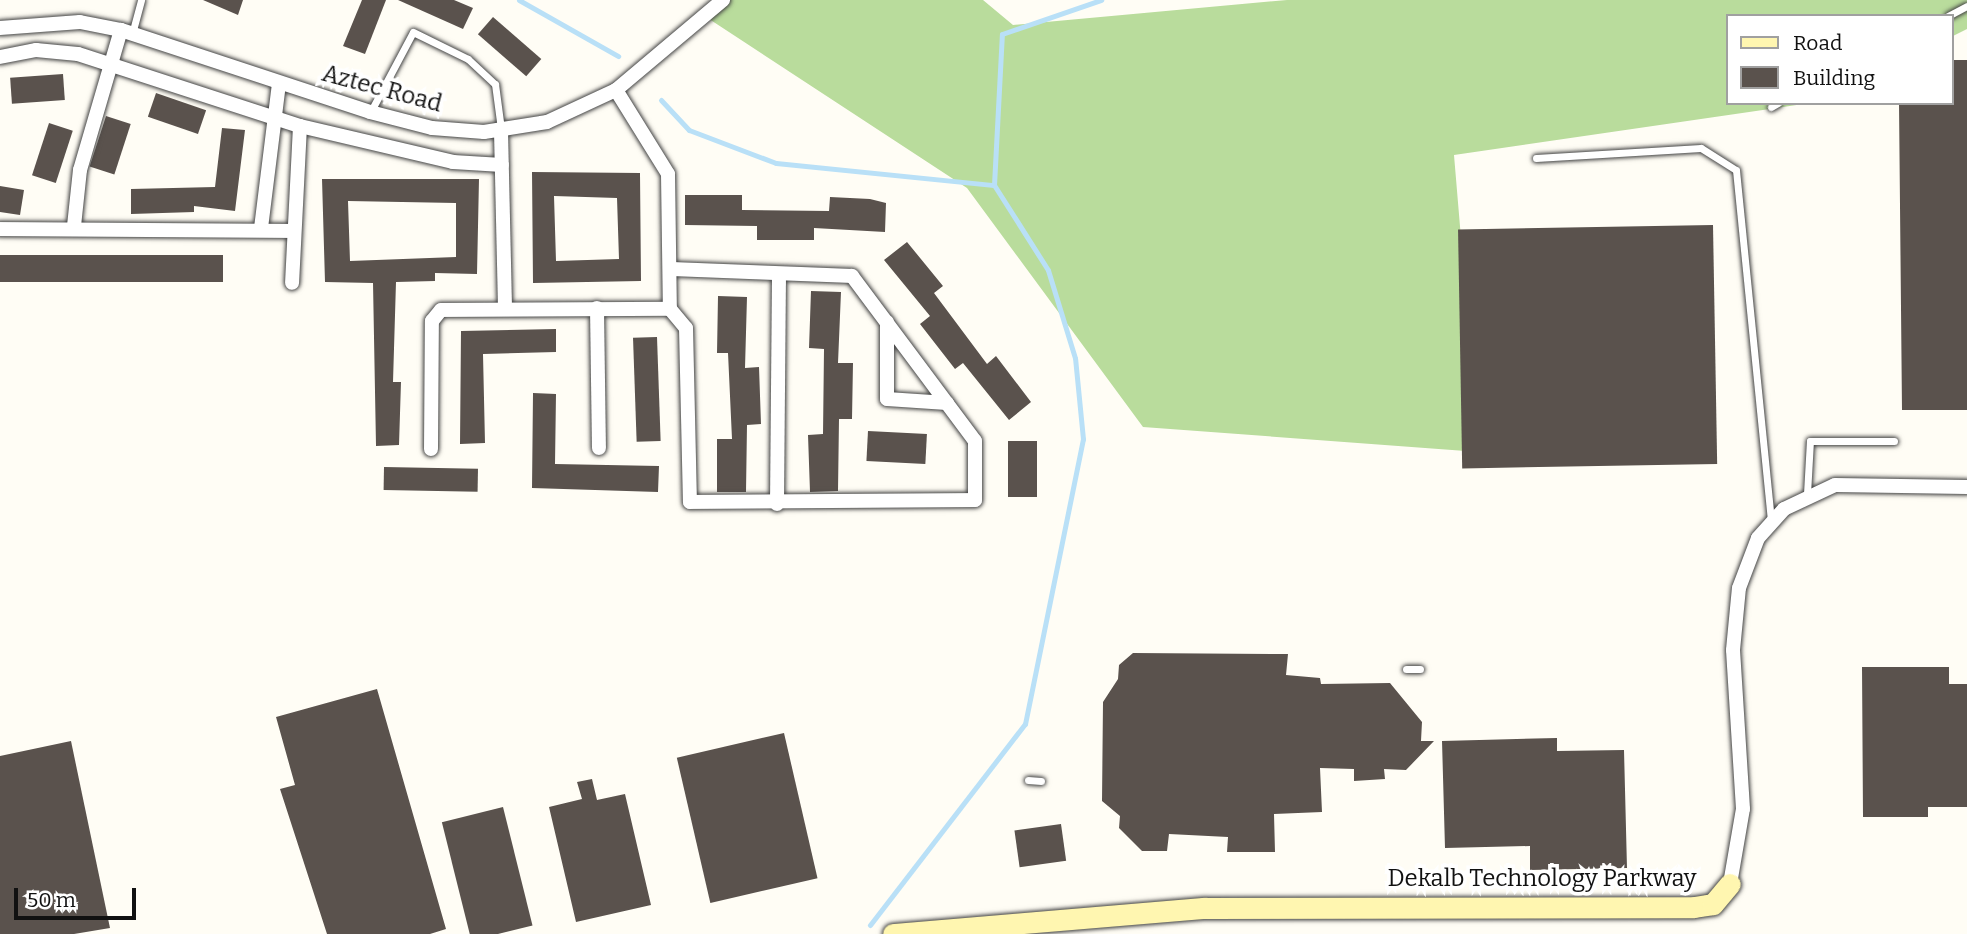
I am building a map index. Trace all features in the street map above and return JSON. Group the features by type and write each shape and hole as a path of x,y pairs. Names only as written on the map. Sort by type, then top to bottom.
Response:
{"street":[{"name":"Aztec Road","path":"0,28 80,22 127,32 370,112 432,128 501,131 547,122 616,90 723,0"},
{"path":"74,226 80,170 114,62 127,32"},
{"path":"0,57 36,50 114,62 300,126 440,159 502,164"},
{"path":"261,228 272,117 279,84"},
{"path":"616,90 668,174 672,269 670,309 686,328 690,502 777,504 975,500 975,440 852,276 672,269"},
{"path":"292,283 292,231 300,126"},
{"path":"501,131 505,309"},
{"path":"0,229 74,226 261,228 292,231"},
{"path":"777,504 779,274"},
{"path":"431,449 432,321 441,310 597,307 670,309"},
{"path":"597,307 598,448"},
{"path":"887,322 887,399 947,403"},
{"name":"Dekalb Technology Parkway","path":"893,934 1204,908 1713,904 1730,884 1743,809 1733,650 1739,588 1758,537 1807,494 1835,485 1967,487"}],"lane":[{"path":"127,32 141,0"},
{"path":"370,112 412,33 468,59 495,85 501,131"},
{"path":"1536,158 1701,148 1735,170 1771,523"},
{"path":"1807,494 1810,441 1894,441"},
{"path":"1406,669 1420,669"},
{"path":"1028,780 1041,781"}],"green space":[{"path":"718,0 983,0 1013,25 1287,0 1967,0 1967,29 1953,36 1953,14 1726,14 1726,105 1796,105 1454,155 1479,452 1143,427 967,188 703,15"}],"building":[{"path":"203,0 243,0 238,15"},
{"path":"362,0 386,0 365,54 343,46"},
{"path":"398,0 454,0 473,8 463,29"},
{"path":"493,17 541,59 526,76 478,34"},
{"path":"1953,60 1967,60 1967,410 1902,410 1899,105 1953,105"},
{"path":"63,74 65,100 12,104 10,78"},
{"path":"156,93 206,110 198,134 148,117"},
{"path":"106,116 131,124 114,174 90,166"},
{"path":"49,123 73,131 56,183 32,175"},
{"path":"222,128 245,130 235,211 194,206 194,212 131,214 131,189 215,187"},
{"path":"532,172 640,173 641,281 533,283","holes":["554,196 617,198 619,259 556,261"]},
{"path":"322,179 479,179 477,274 435,273 435,281 396,282 393,382 401,382 399,445 376,446 373,283 325,282","holes":["348,201 456,203 456,257 350,261"]},
{"path":"0,186 24,190 20,215 0,212"},
{"path":"685,195 742,195 742,210 829,211 830,197 870,199 886,203 885,232 814,228 814,240 757,240 757,226 685,225"},
{"path":"1713,225 1717,464 1462,468 1458,229"},
{"path":"907,242 943,286 934,293 987,364 996,356 1031,402 1009,420 963,363 955,369 920,324 930,316 884,260"},
{"path":"0,255 223,255 223,282 0,282"},
{"path":"811,291 841,292 838,363 853,363 852,419 839,419 838,491 810,492 808,435 823,434 824,349 809,348"},
{"path":"718,296 747,297 745,368 759,367 761,424 747,425 746,492 717,492 717,439 732,439 728,353 717,353"},
{"path":"556,329 556,352 483,354 485,443 460,444 461,331"},
{"path":"657,337 661,441 637,442 633,338"},
{"path":"533,393 556,394 555,464 659,466 658,492 532,488"},
{"path":"868,431 927,434 925,464 866,461"},
{"path":"1008,441 1037,441 1037,497 1008,497"},
{"path":"384,467 478,469 478,492 384,490"},
{"path":"1133,653 1288,654 1286,675 1320,678 1321,684 1390,683 1422,722 1421,741 1434,741 1406,770 1384,769 1385,779 1354,781 1354,769 1320,768 1322,812 1274,814 1275,852 1227,852 1228,837 1169,834 1167,851 1142,851 1119,828 1120,816 1102,801 1103,702 1118,679 1119,665"},
{"path":"1862,667 1949,667 1949,684 1967,684 1967,807 1928,807 1928,817 1863,817"},
{"path":"377,689 446,929 430,934 327,934 280,789 295,785 276,717"},
{"path":"784,733 818,878 710,903 677,758"},
{"path":"1557,738 1557,751 1624,750 1627,868 1530,870 1530,846 1445,848 1442,741"},
{"path":"71,741 110,928 74,934 0,934 0,756"},
{"path":"592,779 597,800 625,794 651,905 576,922 549,807 582,799 577,782"},
{"path":"503,807 533,925 498,934 470,934 442,822"},
{"path":"1061,824 1066,861 1020,867 1014,831"}],"waterway":[{"path":"519,0 618,56"},
{"path":"870,925 1025,724 1083,439 1075,358 1048,270 994,185 1002,34 1101,0"},
{"path":"661,100 689,130 776,163 994,185"}]}
